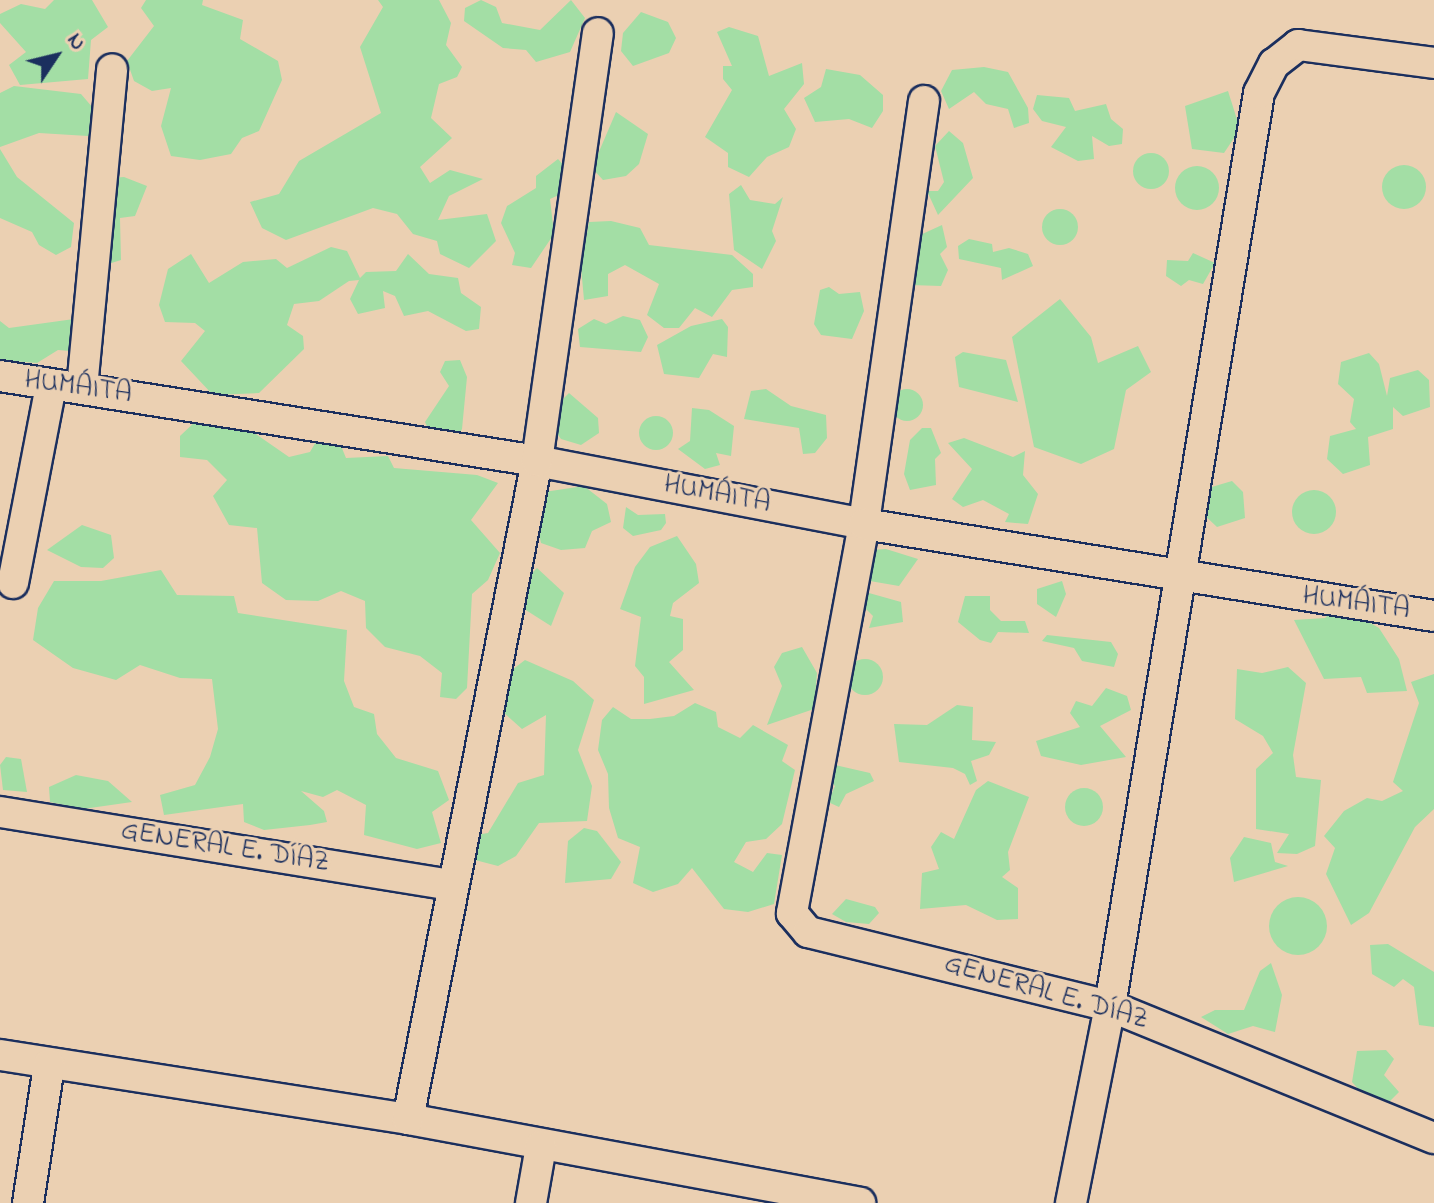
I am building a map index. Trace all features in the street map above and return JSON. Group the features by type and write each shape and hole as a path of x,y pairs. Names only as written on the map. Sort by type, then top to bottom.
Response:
{"street":[{"path":"408,1119 450,885 537,461 598,33"},
{"path":"1071,1203 1110,1006 1176,577 1259,93 1274,64 1298,45 1434,63"},
{"path":"82,388 112,69"},
{"path":"864,524 924,101"},
{"name":"HUMÁITA","path":"0,376 537,461 864,524 1176,577 1434,616"},
{"path":"13,583 51,386"},
{"name":"GENERAL E. DÍAZ","path":"864,524 792,913 808,932 1110,1006 1434,1138"},
{"name":"GENERAL E. DÍAZ","path":"0,812 450,885"},
{"path":"0,1055 408,1119 860,1203"},
{"path":"28,1203 49,1065"},
{"path":"531,1203 541,1146"}],"green space":[{"path":"54,0 92,0 108,27 91,40 88,79 20,85 9,65 26,52 0,23 0,14 21,4 45,9"},
{"path":"146,0 203,0 202,5 243,20 240,39 278,61 282,80 259,131 242,138 231,154 200,160 171,156 161,126 171,88 152,91 134,81 127,61 154,26 141,8"},
{"path":"378,0 439,0 451,23 446,45 462,67 457,77 439,84 431,118 452,138 420,167 430,183 450,170 483,179 449,196 438,220 487,214 496,241 469,268 440,254 437,241 413,234 397,214 373,208 286,240 262,228 250,202 279,194 299,161 381,113 360,47 383,7"},
{"path":"481,0 496,7 502,23 540,30 571,0 585,18 570,52 536,62 526,50 503,48 464,21 465,8"},
{"path":"641,12 668,22 676,38 669,53 633,66 621,51 623,33"},
{"path":"729,27 758,36 769,76 802,63 804,84 784,109 796,129 789,147 767,157 749,177 728,167 728,153 705,137 732,90 723,79 723,66 732,66 717,32"},
{"path":"984,67 1008,72 1028,108 1029,123 1014,128 1008,109 986,104 974,92 949,109 941,91 952,70"},
{"path":"826,69 860,75 883,95 883,111 872,128 849,119 815,122 804,98 821,87"},
{"path":"14,86 81,94 93,108 95,126 88,136 39,133 0,147 0,93"},
{"path":"1228,91 1240,129 1224,153 1192,149 1185,106"},
{"path":"1037,95 1069,98 1075,111 1106,104 1111,119 1123,129 1122,144 1109,146 1092,136 1094,159 1078,161 1051,147 1066,127 1042,121 1033,109"},
{"path":"616,112 648,134 639,164 626,176 603,180 592,168"},
{"path":"949,131 963,143 973,178 938,215 927,191 938,191 944,182 935,146"},
{"path":"0,149 17,177 74,223 71,247 56,255 39,245 32,232 0,218"},
{"path":"1151,153 1163,159 1169,171 1163,183 1151,189 1139,183 1133,171 1139,159"},
{"path":"558,159 568,170 561,194 550,199 554,234 531,268 512,265 515,253 501,223 507,206 536,188 536,176"},
{"path":"1404,165 1419,172 1426,187 1419,202 1404,209 1389,202 1382,187 1389,172"},
{"path":"1197,166 1213,172 1219,188 1213,204 1197,210 1181,204 1175,188 1181,172"},
{"path":"124,177 147,186 135,216 120,218 121,260 102,266 111,178"},
{"path":"741,185 750,200 775,204 783,197 772,231 776,241 762,269 734,250 729,194"},
{"path":"1060,209 1073,214 1078,227 1073,240 1060,245 1047,240 1042,227 1047,214"},
{"path":"611,221 640,228 649,245 732,255 753,274 753,287 732,290 712,317 695,308 679,328 664,328 647,315 659,284 625,265 608,274 608,296 584,300 581,267 589,222"},
{"path":"942,225 947,247 940,254 948,270 941,286 910,285 918,236"},
{"path":"969,239 992,244 993,252 1009,248 1028,254 1033,266 1002,280 1001,268 959,259 958,246"},
{"path":"331,247 347,251 360,278 366,272 396,271 408,254 429,274 458,278 461,293 481,307 479,329 466,331 428,311 404,316 395,296 383,291 385,308 358,314 350,299 359,280 349,281 319,301 294,304 287,325 303,336 304,349 259,393 213,395 181,361 205,331 195,323 165,322 159,305 168,269 191,254 209,283 243,262 276,259 287,268"},
{"path":"1193,253 1215,263 1203,284 1189,280 1181,286 1166,276 1167,260 1188,261"},
{"path":"829,287 839,294 860,292 864,311 852,339 821,335 814,324 820,290"},
{"path":"1060,299 1091,337 1098,363 1138,346 1151,372 1126,390 1114,449 1081,464 1034,447 1012,337"},
{"path":"623,316 640,320 648,337 641,352 580,347 578,329 594,319 606,324"},
{"path":"74,319 82,352 58,350 37,363 0,360 0,321 9,328"},
{"path":"722,319 728,327 727,357 713,354 699,378 664,374 657,345 691,326"},
{"path":"963,352 1006,360 1018,402 959,387 955,357"},
{"path":"1369,353 1379,364 1387,396 1390,378 1418,370 1429,380 1430,407 1403,416 1393,407 1393,429 1368,437 1370,465 1343,474 1327,459 1330,436 1356,429 1350,422 1354,399 1338,384 1341,362"},
{"path":"460,360 467,377 462,429 459,435 432,437 425,422 449,386 440,372 445,361"},
{"path":"766,389 791,406 826,415 827,438 815,453 803,454 799,428 744,419 751,391"},
{"path":"907,389 918,394 923,405 918,416 907,421 896,416 891,405 896,394"},
{"path":"569,393 598,418 599,433 581,445 561,439 553,428 554,408"},
{"path":"692,408 709,410 734,426 731,456 716,453 720,465 705,469 678,449 690,441"},
{"path":"656,416 668,421 673,433 668,445 656,450 644,445 639,433 644,421"},
{"path":"197,420 243,425 289,457 310,452 317,440 339,441 346,458 388,456 394,468 477,475 498,483 471,520 500,553 488,580 472,594 467,688 456,699 440,697 442,673 420,656 385,647 366,628 365,601 341,591 318,601 286,600 262,583 257,528 229,525 213,496 227,480 207,460 180,457 180,436"},
{"path":"922,428 931,428 941,453 935,459 936,485 910,490 904,474 910,440"},
{"path":"964,438 1013,457 1025,451 1023,475 1038,494 1028,524 1005,522 1009,514 983,500 963,507 952,499 972,469 948,443"},
{"path":"1232,481 1243,492 1245,518 1217,527 1201,512 1205,489"},
{"path":"584,486 607,504 611,522 592,531 585,548 561,550 541,543 534,513 544,492"},
{"path":"1314,490 1329,497 1336,512 1329,527 1314,534 1299,527 1292,512 1299,497"},
{"path":"626,507 638,515 665,514 666,523 661,530 633,536 623,528"},
{"path":"82,525 111,535 114,558 103,568 81,567 47,550"},
{"path":"677,536 696,564 699,583 673,603 670,616 683,619 683,650 669,662 694,690 644,704 644,677 635,666 641,617 620,609 635,567 650,547"},
{"path":"886,549 918,559 899,586 864,580 870,550"},
{"path":"537,568 564,593 551,626 521,607 521,584"},
{"path":"161,570 177,595 234,596 238,613 347,630 344,681 354,707 374,714 377,734 396,758 438,771 449,800 432,812 441,843 417,849 364,835 366,805 337,790 323,797 301,791 324,811 327,822 310,825 264,830 244,822 243,804 164,815 160,795 195,785 210,757 218,729 212,679 180,678 140,665 116,680 73,668 33,640 38,608 54,581 101,581"},
{"path":"1062,581 1066,594 1056,617 1037,604 1037,589"},
{"path":"869,593 901,602 903,622 869,628 873,616 862,605"},
{"path":"965,596 990,596 990,610 1001,621 1025,621 1029,633 998,632 991,643 980,640 958,622"},
{"path":"1339,605 1379,628 1399,659 1407,691 1367,693 1361,677 1324,679 1294,620 1325,618"},
{"path":"1047,635 1111,642 1118,654 1114,667 1082,661 1074,648 1042,641"},
{"path":"802,647 817,673 814,709 767,725 782,686 774,667 782,653"},
{"path":"865,659 878,664 883,677 878,690 865,695 852,690 847,677 852,664"},
{"path":"525,660 573,681 594,700 578,750 592,786 587,821 539,823 516,856 498,866 475,860 469,836 488,833 518,783 544,775 546,715 522,729 502,711 504,676"},
{"path":"1288,667 1306,683 1293,755 1296,777 1321,780 1315,846 1297,854 1277,853 1289,834 1256,829 1256,769 1273,753 1263,736 1235,719 1237,669 1262,673"},
{"path":"1434,674 1434,809 1415,827 1369,913 1351,925 1326,874 1335,848 1324,836 1344,811 1367,798 1382,801 1403,791 1393,782 1419,703 1411,682"},
{"path":"1106,688 1127,696 1131,710 1100,726 1126,757 1081,765 1041,756 1036,741 1080,727 1070,713 1076,701 1092,706"},
{"path":"695,703 716,712 718,727 740,738 753,725 788,745 782,761 795,770 782,824 766,839 746,842 734,862 753,872 767,853 782,855 774,904 748,912 724,909 692,868 678,884 653,892 633,883 640,847 618,838 609,808 608,774 598,750 602,720 613,707 631,719 650,719 674,716"},
{"path":"957,705 973,707 972,740 996,742 989,755 971,761 977,781 970,785 965,774 953,768 899,762 894,724 927,725"},
{"path":"6,757 21,759 27,792 3,790 0,765"},
{"path":"835,765 870,773 874,781 846,794 839,807 828,802 835,786 825,776"},
{"path":"76,775 108,781 132,802 83,809 50,802 49,787"},
{"path":"988,781 1029,797 1008,852 1010,870 1002,877 1018,888 1018,919 997,920 966,905 920,909 922,873 939,869 931,847 941,832 954,839 976,790"},
{"path":"1084,788 1098,793 1103,807 1098,821 1084,826 1070,821 1065,807 1070,793"},
{"path":"584,828 597,831 621,862 611,879 565,883 568,841"},
{"path":"1244,837 1271,843 1275,862 1288,866 1234,882 1230,858"},
{"path":"1298,897 1318,906 1327,926 1318,946 1298,955 1278,946 1269,926 1278,906"},
{"path":"846,899 875,907 879,913 869,924 846,922 832,914"},
{"path":"1388,944 1434,972 1434,1027 1419,1025 1414,987 1403,979 1394,987 1372,974 1370,945"},
{"path":"1271,963 1282,995 1275,1032 1253,1026 1228,1034 1201,1017 1215,1010 1244,1010 1260,971"},
{"path":"1386,1050 1394,1059 1384,1075 1399,1092 1387,1104 1368,1100 1352,1082 1357,1051"}]}
